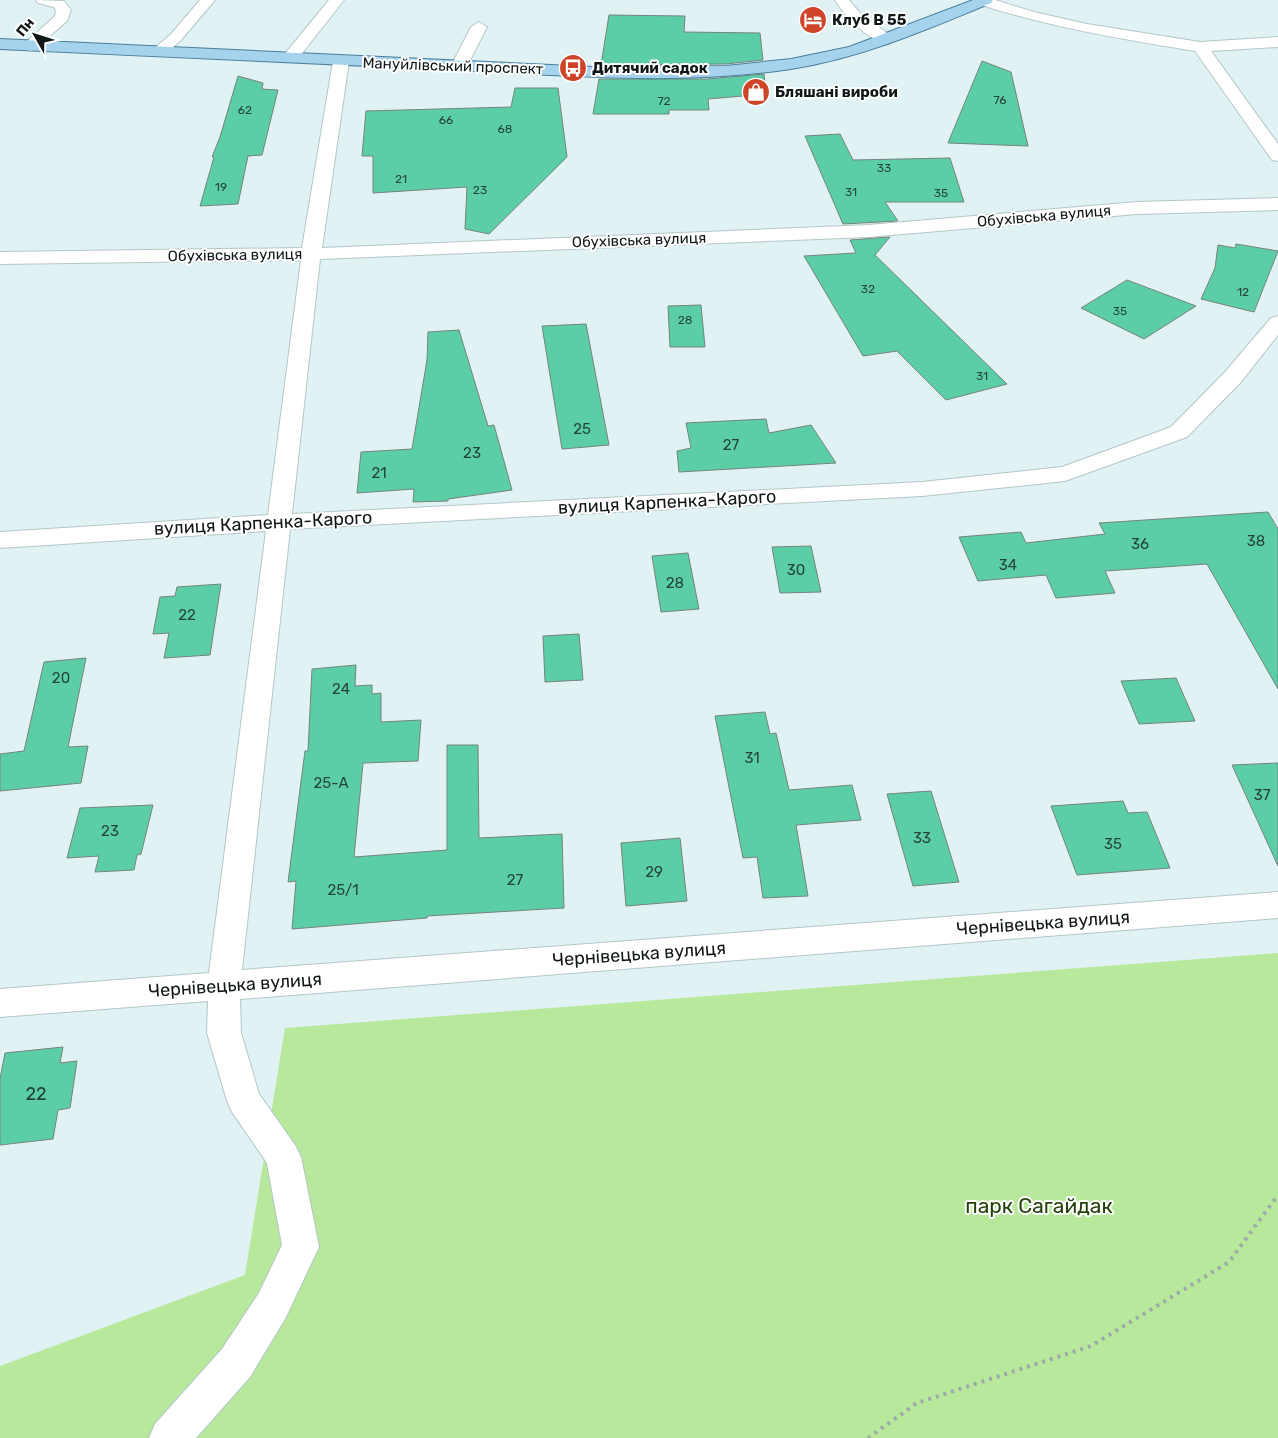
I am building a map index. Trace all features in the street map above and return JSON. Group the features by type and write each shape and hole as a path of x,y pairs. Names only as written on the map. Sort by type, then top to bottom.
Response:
{"main road":[{"name":"Мануйлівський проспект","path":"0,44 595,72 682,73 735,70 819,58 886,39 984,1"}],"street":[{"path":"30,46 62,18 64,10 59,4 43,0"},
{"path":"158,52 176,38 208,0"},
{"path":"290,58 337,0"},
{"path":"842,0 872,30 886,39"},
{"path":"984,1 1030,16 1086,29 1200,46 1278,42"},
{"path":"458,66 479,27"},
{"path":"1200,46 1278,156"},
{"path":"169,1438 236,1363 272,1306 301,1247 283,1158 244,1101 241,1092 224,1033 224,985 311,254 341,61"},
{"name":"Обухівська вулиця","path":"0,258 311,254 868,231 1137,208 1278,204"},
{"name":"вулиця Карпенка-Карого","path":"0,540 278,522 922,489 1064,474 1179,432 1233,377 1278,322"},
{"name":"Чернівецька вулиця","path":"0,1003 1278,905"}],"path":[{"path":"868,1438 917,1403 1091,1346 1229,1262 1278,1195"}],"green space":[{"name":"парк Сагайдак","path":"1278,953 1278,1438 0,1438 0,1366 245,1275 285,1028"}],"building":[{"path":"609,15 685,16 684,32 760,33 763,60 726,64 601,65"},
{"path":"982,61 1011,72 1028,146 948,143"},
{"path":"764,74 766,94 708,99 709,110 669,110 669,114 593,114 599,79 707,79"},
{"path":"238,76 263,83 262,89 278,90 262,155 248,156 238,204 200,206 214,157 212,157 220,137"},
{"path":"515,88 558,88 567,157 489,234 465,229 467,187 373,193 373,156 362,156 366,111 511,107"},
{"path":"840,134 853,160 950,158 964,202 885,202 898,221 843,224 805,136"},
{"path":"890,237 875,255 1007,384 946,400 897,351 863,356 804,256 856,253 850,240"},
{"path":"1236,244 1278,251 1254,312 1201,299 1215,268 1218,245 1235,248"},
{"path":"1127,280 1196,306 1144,339 1081,308"},
{"path":"701,305 705,347 670,347 668,306"},
{"path":"586,324 609,445 562,449 542,326"},
{"path":"459,330 488,426 494,425 512,490 448,499 448,501 413,502 414,489 357,493 361,452 412,449 427,360 428,332"},
{"path":"766,419 769,433 811,425 836,463 679,472 677,451 691,448 686,423"},
{"path":"1268,512 1278,529 1278,689 1207,564 1105,571 1115,593 1056,598 1046,575 978,581 959,537 1021,532 1026,543 1105,534 1099,523"},
{"path":"811,546 821,592 780,593 772,547"},
{"path":"688,553 699,609 661,612 652,556"},
{"path":"221,584 210,655 164,658 169,633 153,634 160,597 175,596 177,587"},
{"path":"579,634 583,680 545,682 543,636"},
{"path":"86,658 68,747 88,746 81,783 0,791 0,754 24,751 44,662"},
{"path":"356,665 355,686 372,685 372,694 381,693 381,722 421,720 418,761 363,763 354,857 447,850 447,745 478,745 479,838 562,834 564,908 427,916 427,918 292,929 296,881 288,882 305,751 308,751 312,669"},
{"path":"1176,678 1195,721 1139,724 1121,681"},
{"path":"765,712 770,734 776,733 789,790 852,785 861,820 796,825 808,896 763,898 757,857 743,858 715,716"},
{"path":"1278,763 1278,866 1232,765"},
{"path":"931,791 959,882 913,886 887,794"},
{"path":"1123,801 1128,813 1147,812 1170,868 1077,875 1051,806"},
{"path":"153,805 141,854 137,855 134,870 95,872 99,856 67,858 80,808"},
{"path":"680,838 687,901 626,906 621,843"},
{"path":"63,1047 60,1063 77,1061 70,1108 58,1110 53,1139 0,1145 0,1079 5,1053"}],"place":[{"name":"Клуб В 55","path":"813,20"},
{"name":"Дитячий садок","path":"573,68"},
{"name":"Бляшані вироби","path":"756,92"}]}
